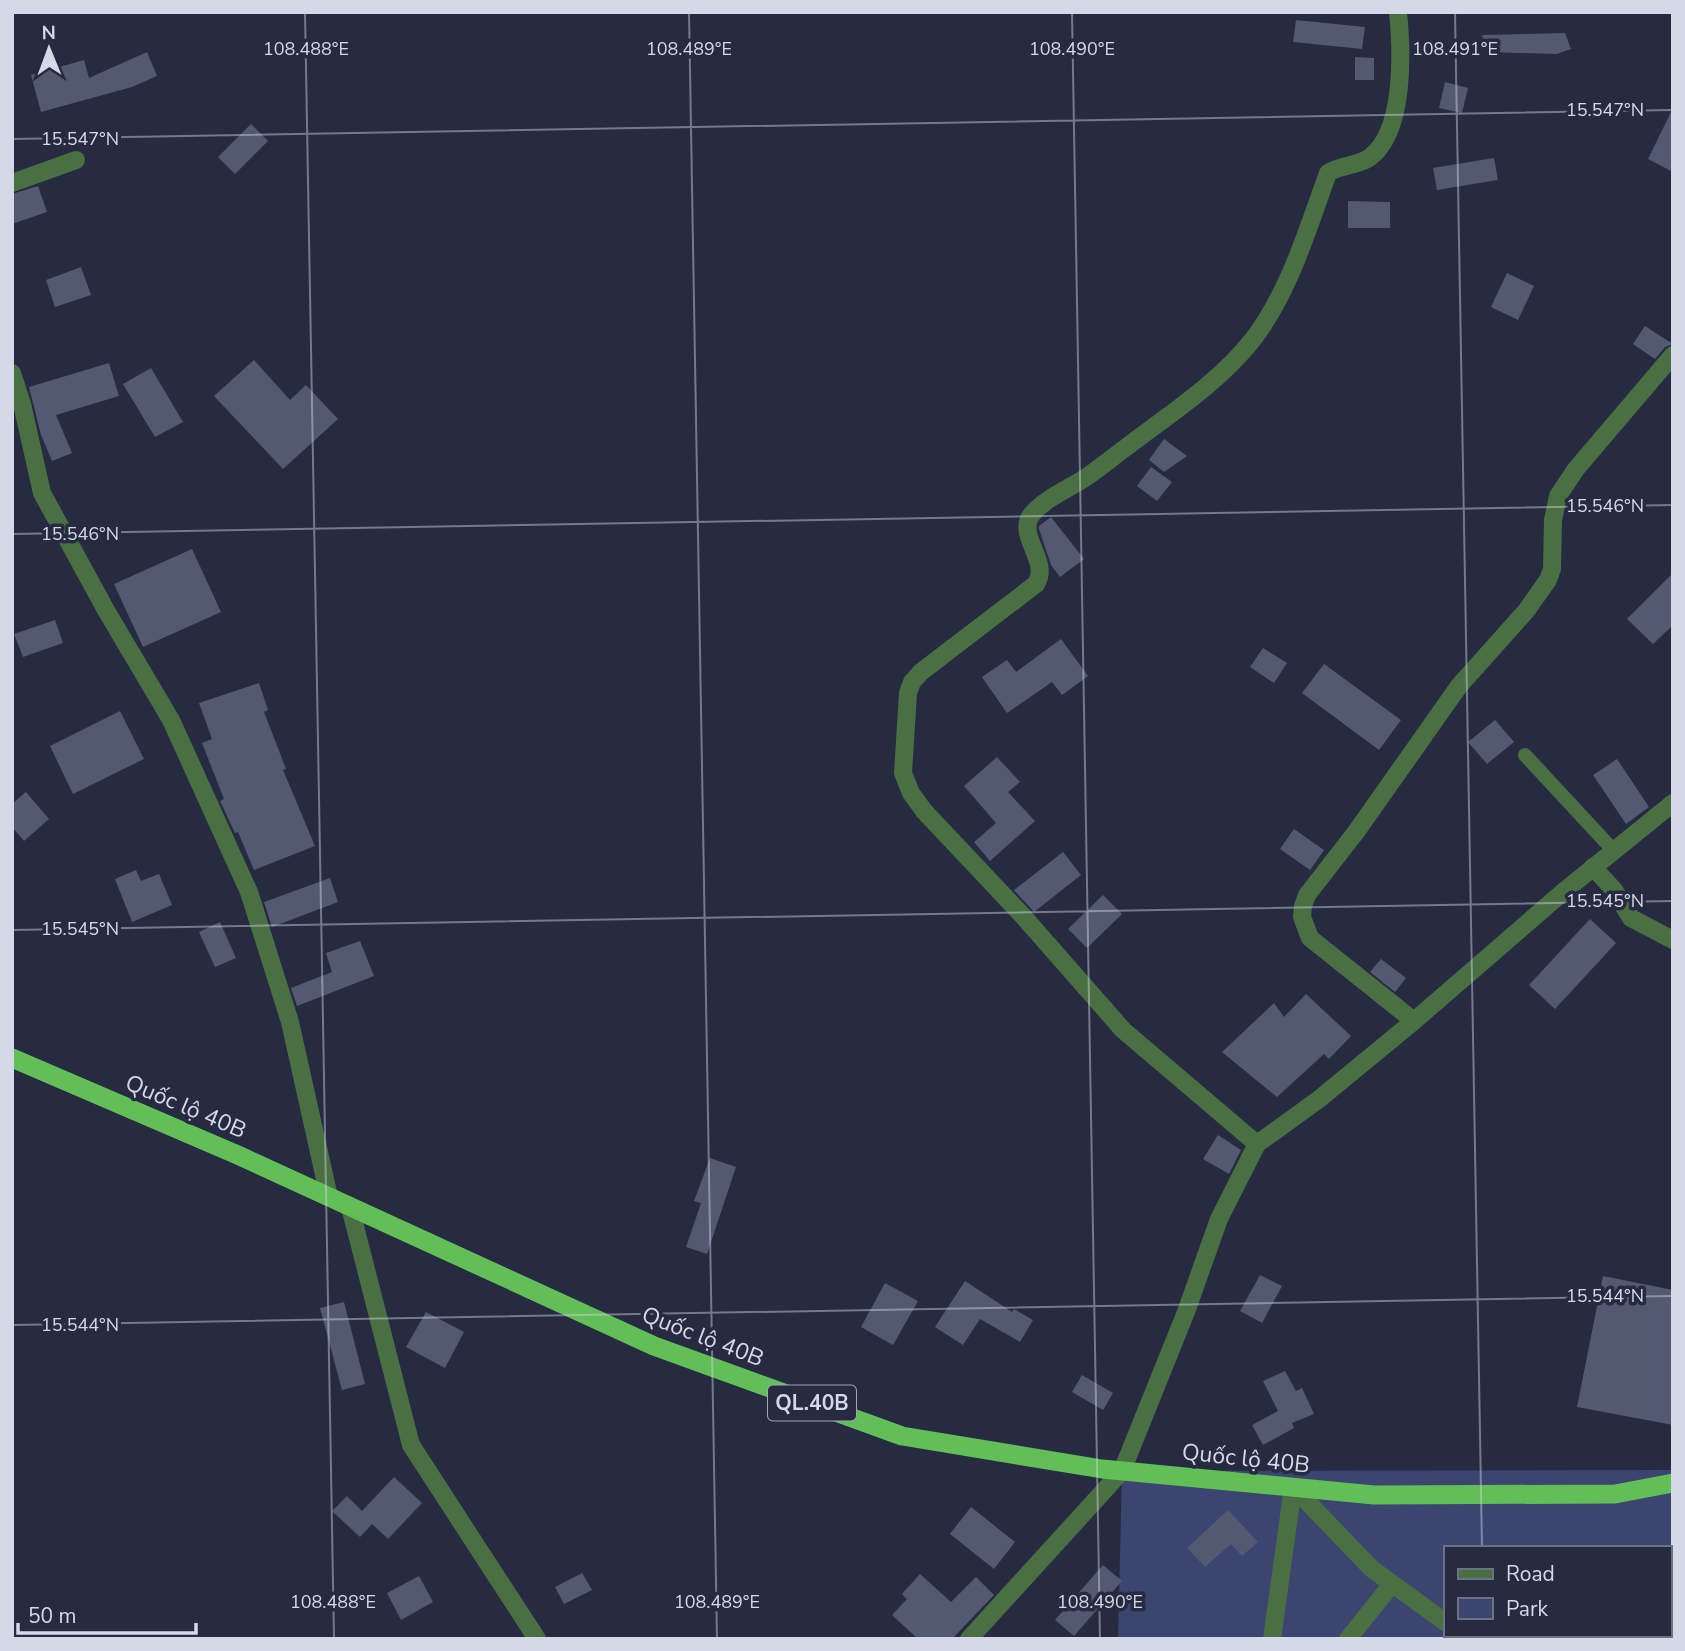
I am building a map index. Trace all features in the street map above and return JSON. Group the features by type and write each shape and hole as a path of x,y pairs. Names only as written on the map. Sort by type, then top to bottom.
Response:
{"highway":[{"name":"Quốc lộ 40B","path":"12,1058 329,1197 654,1346 902,1436 1122,1471 1374,1495 1615,1494 1673,1483"}],"street":[{"path":"1257,1144 1123,1030 1023,916 924,811 911,793 903,773 908,693 912,682 921,672 1037,584 1041,577 1041,566 1027,526 1030,517 1042,505 1087,476 1207,386 1253,340 1284,287 1328,173 1366,160 1378,151 1386,138 1394,118 1400,53 1398,12"},
{"path":"12,183 76,160"},
{"path":"1414,1020 1310,938 1302,916 1307,895 1356,832 1459,686 1525,611 1548,580 1553,552 1553,520 1558,496 1576,470 1673,355"},
{"path":"12,373 22,404 42,493 107,612 171,720 249,892 290,1021 329,1197"},
{"path":"969,1639 1122,1471 1186,1312 1219,1219 1257,1144 1318,1100 1593,867 1673,803"},
{"path":"1593,867 1614,890 1631,918 1673,940"},
{"path":"350,1207 411,1445 537,1639"},
{"path":"1293,1488 1341,1538 1392,1584 1444,1621"},
{"path":"1272,1639 1293,1488"},
{"path":"1348,1639 1392,1584"}],"lane":[{"path":"1525,755 1614,851"}],"green space":[{"path":"1673,1470 1673,1639 1118,1639 1122,1471"}],"building":[{"path":"1296,20 1365,27 1362,49 1293,42"},
{"path":"1565,33 1571,49 1557,54 1486,52 1482,35"},
{"path":"147,52 157,76 132,87 41,112 31,75 84,60 89,78"},
{"path":"1355,57 1374,58 1374,80 1355,80"},
{"path":"1445,82 1468,88 1462,113 1439,108"},
{"path":"1673,108 1673,172 1648,159"},
{"path":"251,124 268,141 235,174 218,157"},
{"path":"1494,158 1498,180 1437,190 1433,168"},
{"path":"38,186 47,212 12,224 12,194"},
{"path":"1348,201 1390,202 1390,228 1348,228"},
{"path":"81,267 91,295 55,307 46,280"},
{"path":"1507,273 1534,286 1518,320 1491,307"},
{"path":"1645,326 1673,344 1665,347 1655,359 1633,344"},
{"path":"254,360 290,400 306,385 338,419 283,469 214,396"},
{"path":"109,363 119,396 56,415 72,453 52,461 41,435 29,387"},
{"path":"151,368 183,422 155,437 123,384"},
{"path":"1164,439 1187,456 1164,472 1149,460"},
{"path":"1151,467 1172,482 1157,501 1137,486"},
{"path":"1051,517 1084,559 1060,577 1051,565 1039,529 1039,526"},
{"path":"192,549 221,612 143,647 114,584"},
{"path":"1673,573 1673,625 1653,644 1627,619"},
{"path":"55,620 63,643 23,657 14,634"},
{"path":"1061,639 1088,676 1062,695 1052,682 1007,713 982,677 1007,660 1016,672"},
{"path":"1263,648 1287,663 1274,683 1250,667"},
{"path":"1324,664 1401,720 1379,750 1302,693"},
{"path":"259,683 268,710 264,712 286,769 283,770 315,846 254,870 238,832 235,833 220,801 224,799 202,743 212,739 199,703"},
{"path":"120,711 144,759 73,794 50,746"},
{"path":"1495,720 1514,742 1487,764 1468,742"},
{"path":"997,757 1020,782 1008,792 1035,821 990,861 974,842 996,823 964,786"},
{"path":"1617,759 1649,807 1626,824 1593,775"},
{"path":"26,792 49,819 24,841 12,827 12,804"},
{"path":"1294,829 1324,850 1310,870 1280,849"},
{"path":"1063,852 1081,875 1034,912 1014,890"},
{"path":"136,870 141,881 159,874 172,905 132,922 115,879"},
{"path":"330,878 338,902 272,927 264,902"},
{"path":"1103,895 1122,914 1087,948 1068,929"},
{"path":"1590,919 1616,943 1555,1009 1529,985"},
{"path":"220,922 236,958 215,967 199,932"},
{"path":"360,941 374,976 297,1006 291,988 332,972 326,953"},
{"path":"1381,959 1406,978 1395,992 1370,972"},
{"path":"1306,994 1351,1036 1329,1059 1324,1054 1277,1097 1222,1052 1274,1003 1284,1017"},
{"path":"1218,1135 1241,1150 1229,1174 1203,1159"},
{"path":"710,1158 736,1167 707,1254 686,1247 701,1203 694,1201"},
{"path":"1260,1275 1282,1286 1262,1323 1240,1311"},
{"path":"1603,1276 1673,1290 1673,1425 1577,1407"},
{"path":"965,1281 1012,1312 1014,1309 1033,1320 1020,1342 980,1319 963,1345 935,1327"},
{"path":"885,1283 918,1301 893,1345 861,1327"},
{"path":"344,1302 365,1384 342,1390 320,1308"},
{"path":"426,1312 464,1332 445,1368 406,1347"},
{"path":"1285,1371 1296,1391 1302,1388 1314,1414 1292,1423 1294,1428 1263,1445 1252,1425 1278,1411 1263,1381"},
{"path":"1082,1375 1113,1393 1103,1410 1072,1392"},
{"path":"394,1477 422,1503 388,1539 372,1524 360,1537 332,1511 347,1496 362,1511"},
{"path":"971,1507 1015,1542 994,1569 950,1534"},
{"path":"1228,1510 1258,1542 1242,1556 1231,1544 1205,1567 1187,1548"},
{"path":"1103,1565 1122,1581 1074,1636 1055,1620"},
{"path":"582,1573 592,1590 564,1604 555,1587"},
{"path":"920,1574 951,1602 976,1577 994,1595 952,1639 918,1639 892,1615 907,1599 902,1594"},
{"path":"419,1576 433,1602 401,1620 387,1593"}]}
